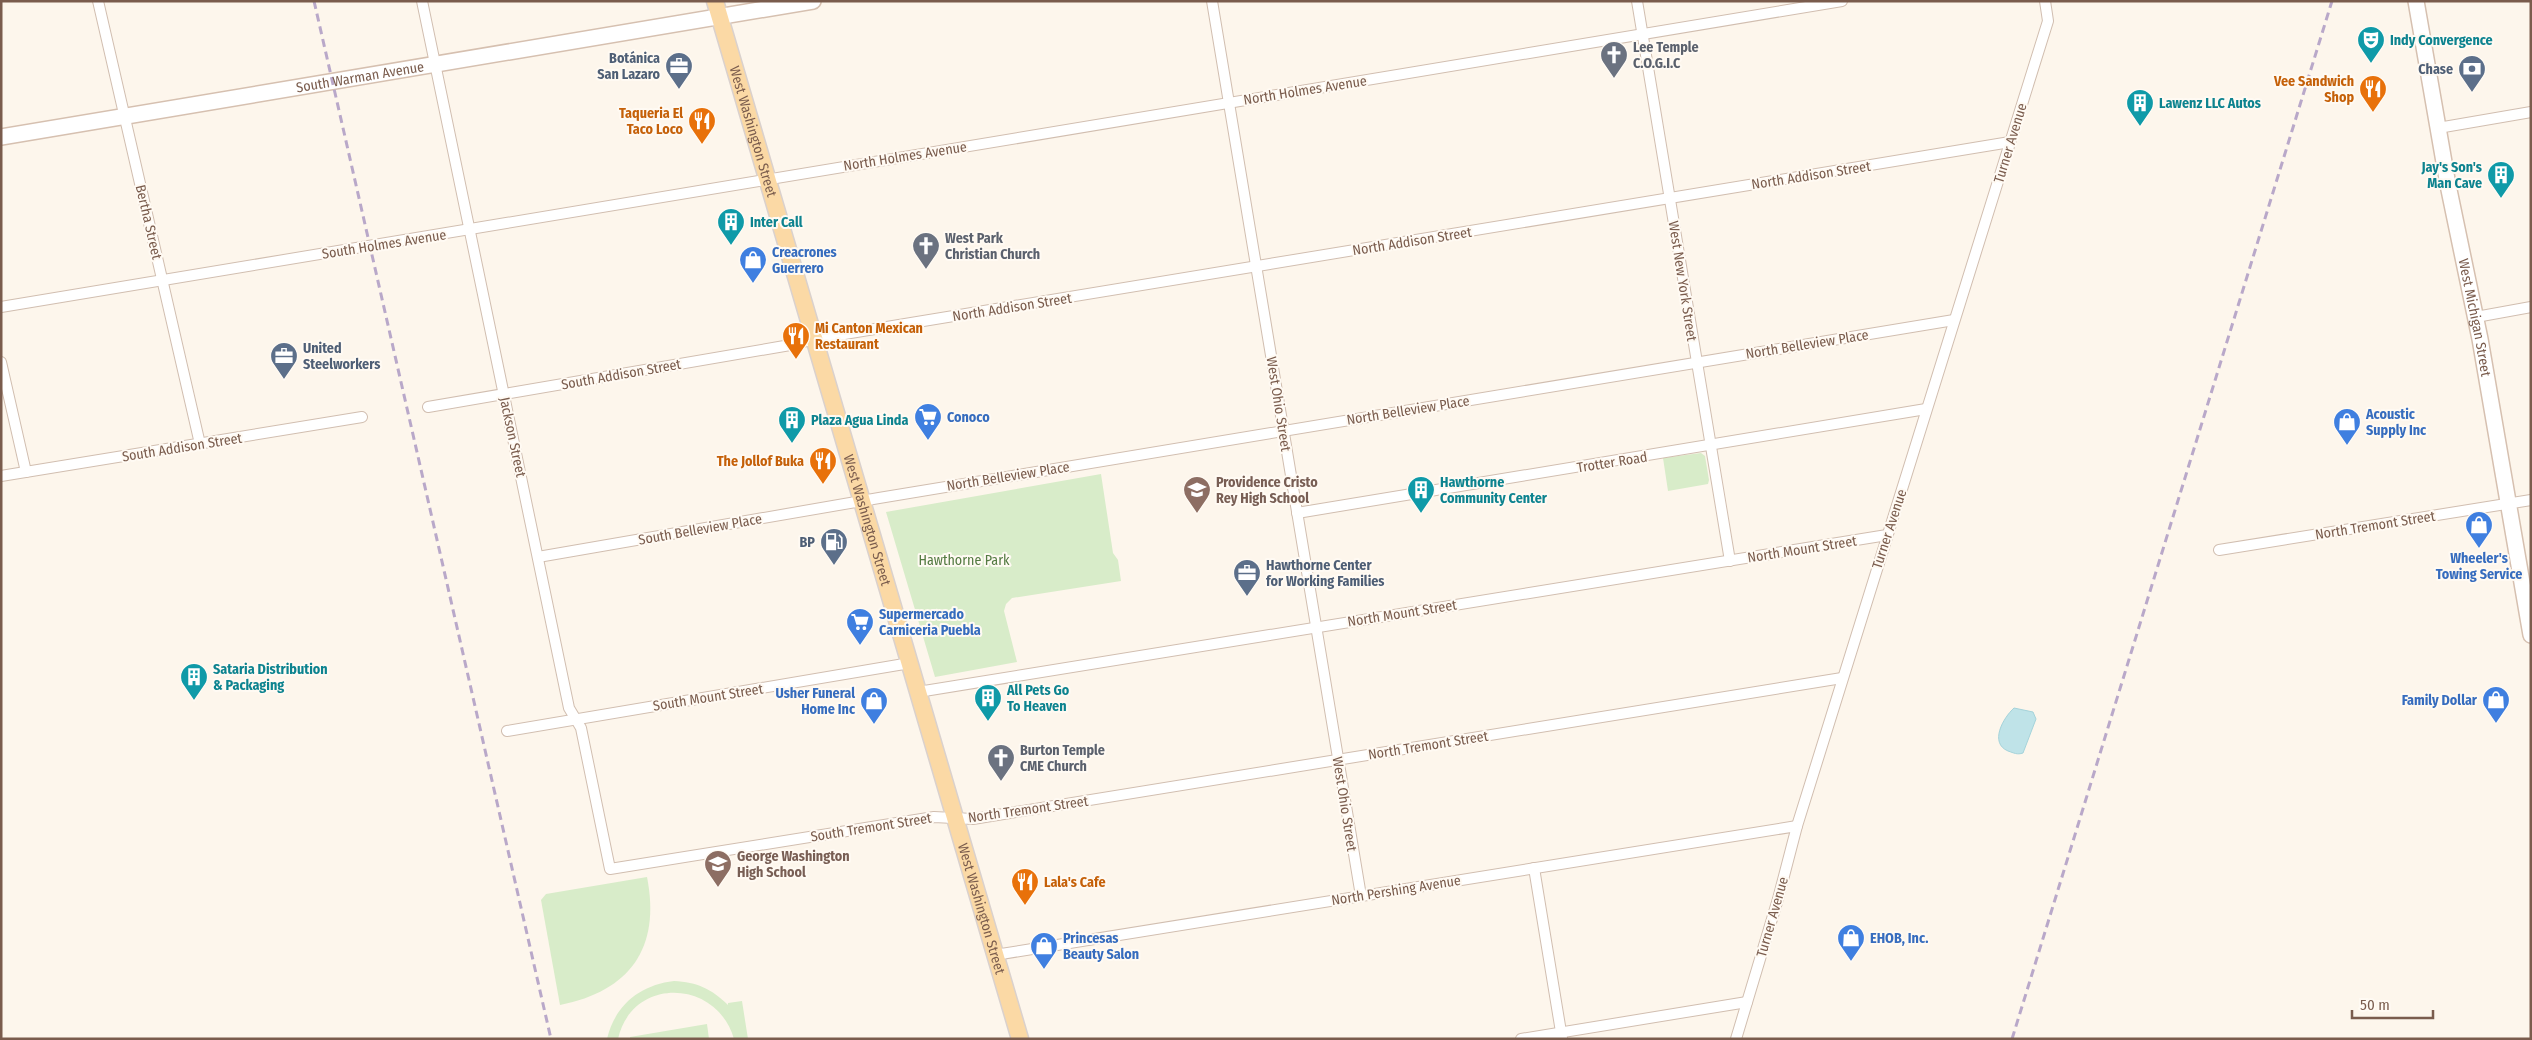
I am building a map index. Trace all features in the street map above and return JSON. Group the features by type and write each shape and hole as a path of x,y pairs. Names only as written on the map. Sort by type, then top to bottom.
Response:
{"main road":[{"name":"West Washington Street","path":"715,1 1020,1039"},
{"name":"South Warman Avenue","path":"1,137 814,1"},
{"name":"West Michigan Street","path":"2416,1 2438,128 2476,316 2531,635"}],"street":[{"name":"Bertha Street","path":"98,1 200,444"},
{"name":"Jackson Street","path":"422,1 569,708 581,728 610,870"},
{"name":"West Ohio Street","path":"1212,1 1360,896"},
{"name":"West New York Street","path":"1637,1 1730,561"},
{"name":"North Holmes Avenue","path":"767,179 1842,1"},
{"name":"Turner Avenue","path":"1736,1039 1778,899 1796,826 2048,21 2044,1"},
{"path":"2438,128 2531,112"},
{"name":"North Addison Street","path":"814,339 2010,142"},
{"name":"South Holmes Avenue","path":"1,307 767,179"},
{"path":"2476,316 2531,307"},
{"name":"North Belleview Place","path":"862,501 1954,320"},
{"name":"South Addison Street","path":"428,407 796,344 814,339"},
{"path":"1,362 26,472"},
{"name":"Trotter Road","path":"1297,513 1926,409"},
{"name":"South Addison Street","path":"1,476 362,417"},
{"name":"North Tremont Street","path":"2219,550 2531,500"},
{"name":"South Belleview Place","path":"538,557 862,501"},
{"name":"North Mount Street","path":"918,692 1886,535"},
{"name":"South Mount Street","path":"507,731 910,663"},
{"name":"North Tremont Street","path":"954,818 973,819 1842,678"},
{"name":"South Tremont Street","path":"610,870 934,816 954,818"},
{"name":"North Pershing Avenue","path":"995,955 1796,826"},
{"path":"1534,868 1562,1036"},
{"path":"1521,1039 1562,1036 1747,1002"}],"green space":[{"path":"1701,453 1705,456 1708,484 1668,491 1663,458"},
{"name":"Hawthorne Park","path":"1101,474 1113,553 1118,560 1121,581 1012,598 1006,604 1004,611 1017,662 935,677 886,512"},
{"path":"647,877 650,902 649,925 644,945 635,962 622,977 605,989 560,1005 541,900 546,894"},
{"path":"674,981 704,987 728,1005 728,1003 742,1001 748,1039 734,1039 725,1019 711,1005 694,996 675,993 656,995 640,1004 626,1018 618,1039 607,1039 616,1016 631,999 650,987"},
{"path":"707,1024 709,1039 630,1039 630,1037"}],"water":[{"path":"2014,708 2033,712 2036,719 2021,754 2008,751 1999,742 2002,724"}],"railway":[{"path":"314,1 551,1039"},
{"path":"2012,1039 2332,1"}],"place":[{"name":"Indy Convergence","path":"2371,64"},
{"name":"Lee Temple C.O.G.I.C","path":"1614,79"},
{"name":"Botánica San Lazaro","path":"679,90"},
{"name":"Chase","path":"2472,93"},
{"name":"Vee Sandwich Shop","path":"2373,113"},
{"name":"Lawenz LLC Autos","path":"2140,127"},
{"name":"Taqueria El Taco Loco","path":"702,145"},
{"name":"Jay's Son's Man Cave","path":"2501,199"},
{"name":"Inter Call","path":"731,246"},
{"name":"West Park Christian Church","path":"926,270"},
{"name":"Creacrones Guerrero","path":"753,284"},
{"name":"Mi Canton Mexican Restaurant","path":"796,360"},
{"name":"United Steelworkers","path":"284,380"},
{"name":"Conoco","path":"928,441"},
{"name":"Plaza Agua Linda","path":"792,444"},
{"name":"Acoustic Supply Inc","path":"2347,446"},
{"name":"The Jollof Buka","path":"823,485"},
{"name":"Providence Cristo Rey High School","path":"1197,514"},
{"name":"Hawthorne Community Center","path":"1421,514"},
{"name":"Wheeler's Towing Service","path":"2479,549"},
{"name":"BP","path":"834,566"},
{"name":"Hawthorne Center for Working Families","path":"1247,597"},
{"name":"Supermercado Carniceria Puebla","path":"860,646"},
{"name":"Sataria Distribution & Packaging","path":"194,701"},
{"name":"All Pets Go To Heaven","path":"988,722"},
{"name":"Family Dollar","path":"2496,724"},
{"name":"Usher Funeral Home Inc","path":"874,725"},
{"name":"Burton Temple CME Church","path":"1001,782"},
{"name":"George Washington High School","path":"718,888"},
{"name":"Lala's Cafe","path":"1025,906"},
{"name":"EHOB, Inc.","path":"1851,962"},
{"name":"Princesas Beauty Salon","path":"1044,970"}]}
